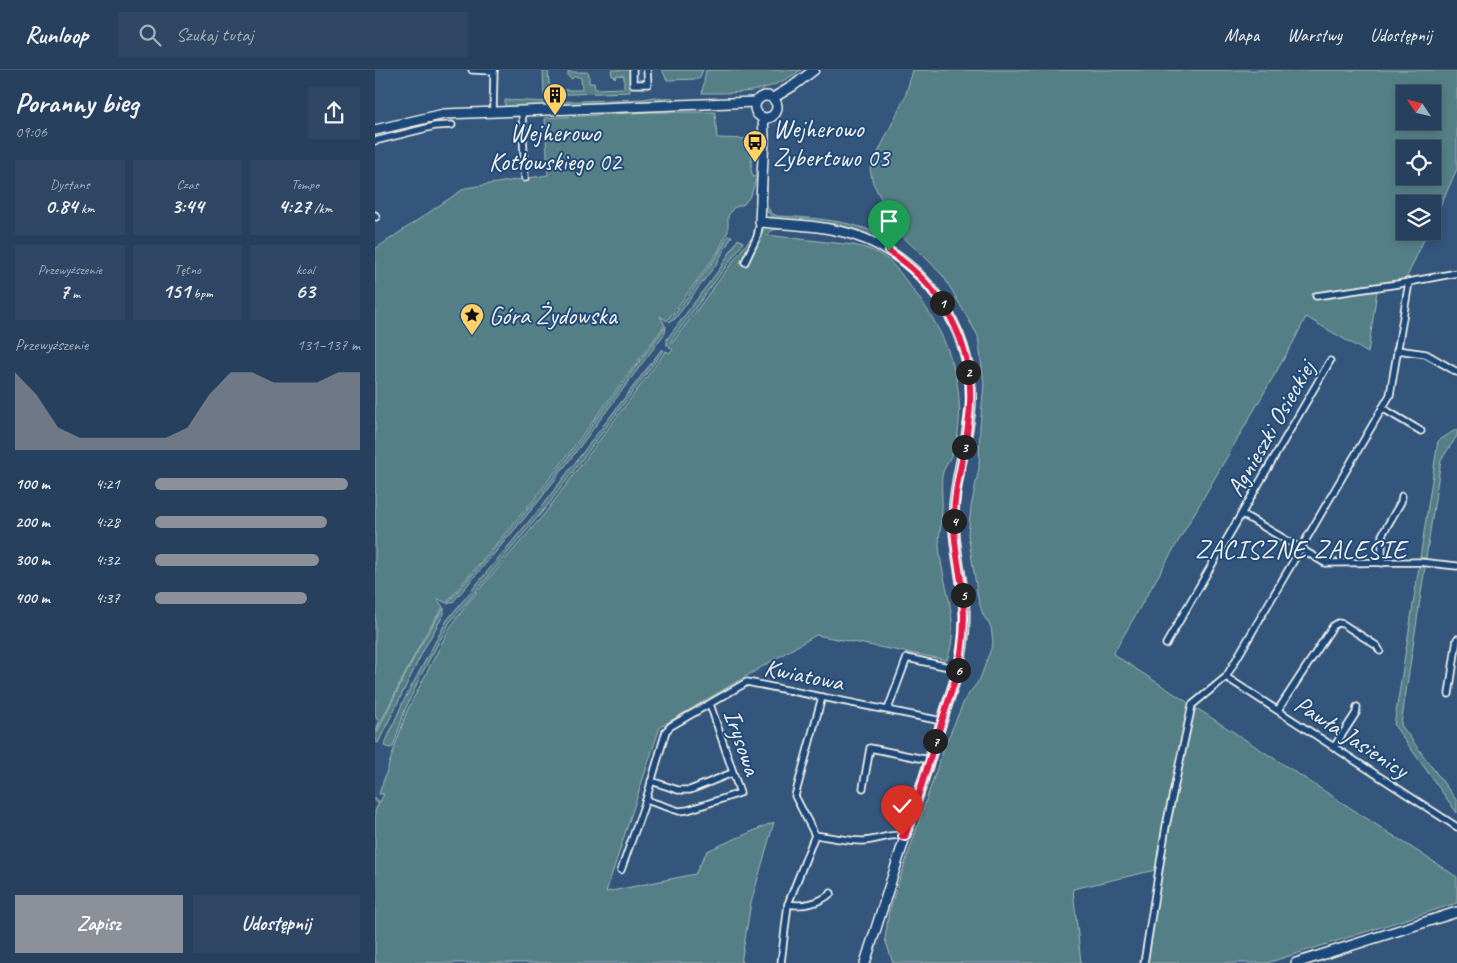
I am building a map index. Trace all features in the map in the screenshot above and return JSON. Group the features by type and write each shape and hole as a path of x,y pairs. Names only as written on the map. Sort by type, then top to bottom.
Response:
{"street":[{"path":"471,70 494,71 493,112"},
{"path":"633,70 633,84 648,84 647,70"},
{"path":"775,100 814,70"},
{"path":"755,105 764,96 775,100"},
{"path":"766,118 776,112 775,100"},
{"path":"375,130 444,114 735,103 755,105"},
{"path":"755,105 757,114 766,118"},
{"path":"522,110 525,178"},
{"path":"745,262 757,237 760,222 766,118"},
{"path":"375,141 435,126 452,125"},
{"path":"760,222 825,227 867,240 898,257 929,285 954,323 967,362 971,388 970,413 954,508 954,536 964,613 963,640 958,669 865,963"},
{"path":"1316,296 1457,273"},
{"path":"1144,963 1166,826 1192,705 1226,677 1389,395 1409,282"},
{"path":"1397,350 1427,354 1457,372"},
{"name":"Agnieszki Osieckiej","path":"1166,644 1330,361"},
{"path":"1382,408 1421,431"},
{"path":"1382,563 1382,535 1401,502 1402,496"},
{"path":"1242,514 1325,563 1419,562 1457,566"},
{"path":"1278,710 1333,626 1338,623 1343,624 1380,651"},
{"path":"1449,694 1457,638"},
{"path":"887,709 907,658 958,669"},
{"name":"Pawła Jasienicy","path":"1226,677 1457,827"},
{"name":"Kwiatowa","path":"621,870 646,800 666,731 671,726 747,682 942,721"},
{"path":"781,963 788,904 815,835 795,796 822,698"},
{"name":"Irysowa","path":"646,800 679,811 688,810 740,793 710,704"},
{"path":"1334,747 1356,713 1357,707"},
{"path":"863,788 871,748 929,760"},
{"path":"651,781 678,790 690,790 732,773"},
{"path":"815,835 860,841 872,841 895,834 905,837"},
{"path":"788,904 817,902 831,894"},
{"path":"1296,963 1318,954 1457,912"}],"green space":[{"path":"543,70 548,70 549,84 552,90 582,90 581,78 575,76 572,79 568,76 568,72 587,72 589,74 589,83 594,83 595,89 624,88 624,76 617,75 615,78 611,70 630,70 630,92 544,95"},
{"path":"662,70 703,70 699,79 667,80"},
{"path":"706,70 801,70 777,84 765,88 743,92 702,93"},
{"path":"913,70 1457,70 1457,169 1441,204 1441,195 1396,195 1396,240 1424,240 1406,279 1318,292 1314,299 1377,291 1368,353 1306,317 1294,341 1113,654 1457,877 1457,903 1267,963 1147,963 1160,869 1073,889 1081,963 893,963 885,939 889,911 943,750 965,699 980,679 993,643 991,627 983,615 978,598 968,534 979,468 984,384 978,336 944,277 899,234 873,183 870,169 905,97"},
{"path":"653,97 673,98 674,100 659,103 505,109 505,100 549,102 644,99"},
{"path":"649,112 715,112 717,138 753,139 751,170 753,177 757,176 751,195 744,204 733,208 728,216 728,231 718,252 667,321 660,316 665,325 536,497 446,603 437,598 443,607 425,635 375,733 379,722 375,716 375,249 465,188 548,175 545,118"},
{"path":"768,129 767,206 771,213 777,216 819,219 858,226 884,236 887,243 858,230 836,224 776,219 768,213 765,206"},
{"path":"762,226 788,228 773,230 766,235 853,245 874,251 882,256 895,267 914,291 937,326 946,345 953,365 959,406 959,427 955,448 943,472 939,544 952,616 951,645 947,660 816,635 660,727 606,892 695,874 707,851 774,822 751,903 741,963 375,963 375,811 379,803 375,802 375,798 380,802 384,794 379,794 407,711 449,629 467,604 545,513 666,351 670,353 673,350 669,347 743,248"},
{"path":"728,236 732,236 717,263 675,319 669,322 719,253"},
{"path":"738,239 743,242 742,245 667,346 667,339 721,267"},
{"path":"666,326 665,333 539,501 453,602 447,604 540,495"},
{"path":"661,350 664,350 548,505 450,622 421,675 405,710 393,747 384,746 402,704 447,620 545,502"},
{"path":"1457,429 1457,436 1441,460 1426,558 1420,558 1438,441"},
{"path":"1419,567 1425,567 1401,725 1457,801 1457,813 1394,725"},
{"path":"444,608 444,614 425,647 378,743 375,742 375,736 407,671"}],"place":[{"name":"Wejherowo Kotłowskiego 02","path":"555,116"},
{"name":"Wejherowo Zybertowo 03","path":"755,163"},
{"name":"Góra Żydowska","path":"472,336"}],"district":[{"name":"ZACISZNE ZALESIE","path":"1301,549"}],"route":[{"path":"889,251 906,263 929,285 954,323 967,362 971,400 954,508 954,536 964,613 961,656 905,837 902,836"}]}
